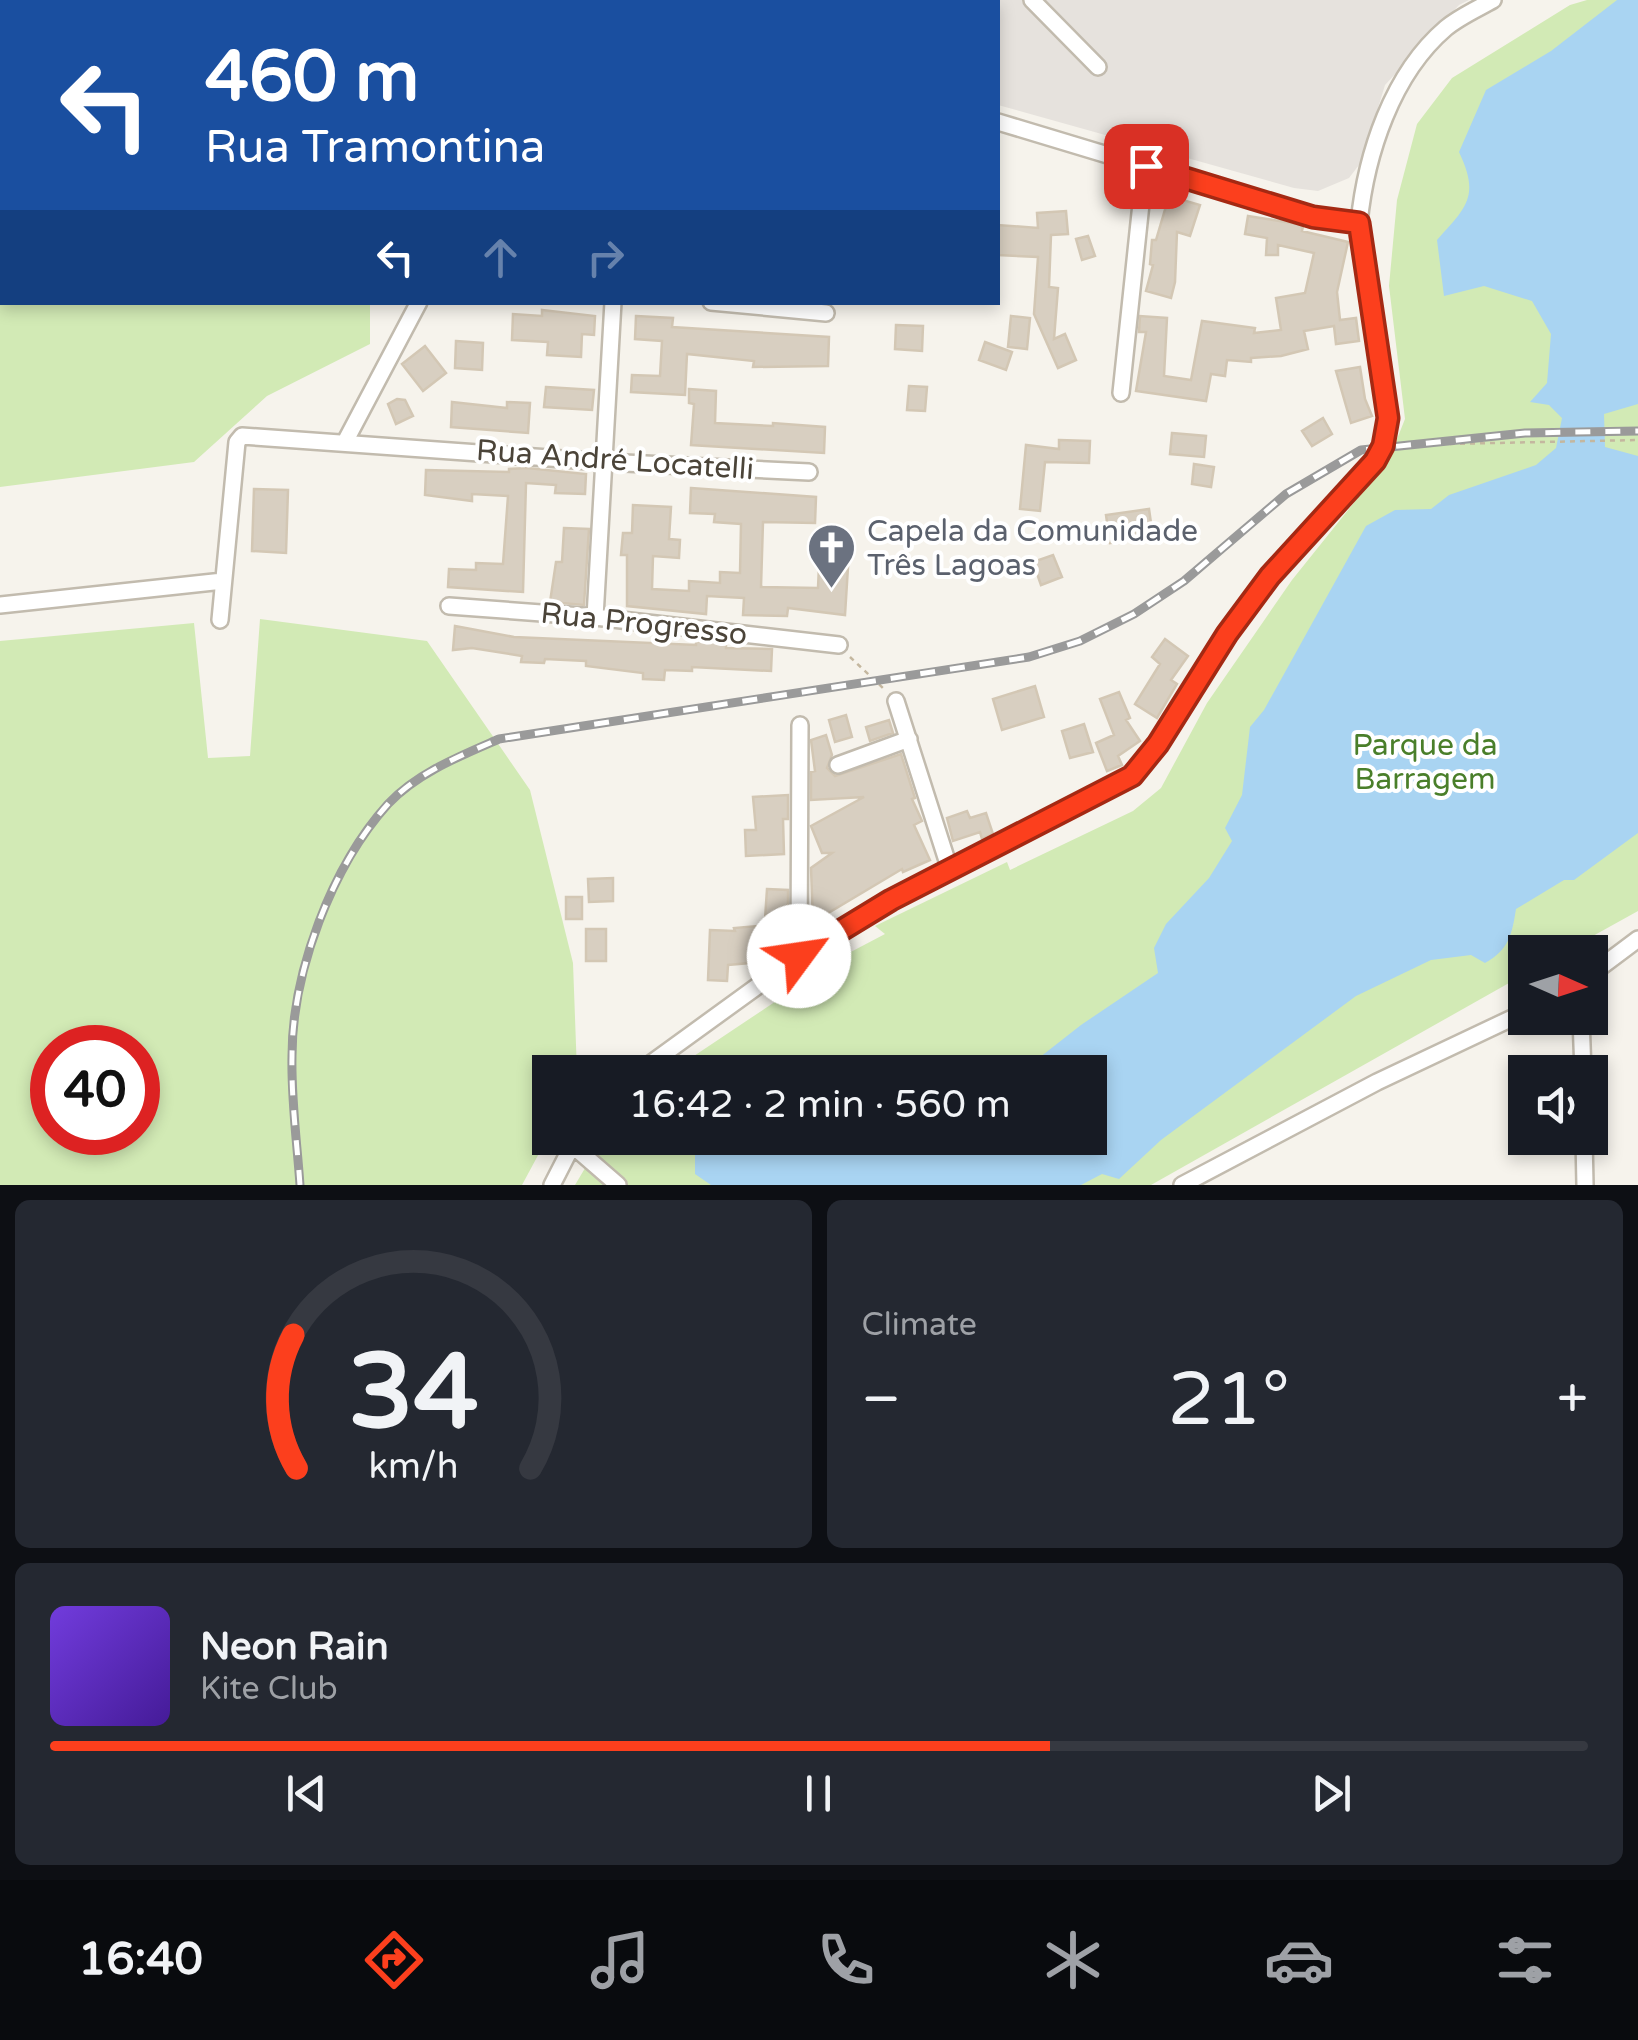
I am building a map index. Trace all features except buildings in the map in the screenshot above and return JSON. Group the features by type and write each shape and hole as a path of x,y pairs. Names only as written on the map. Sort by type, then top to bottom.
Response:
{"street":[{"path":"1032,0 1098,67"},
{"path":"662,1055 799,956 891,900 1132,776 1158,744 1227,634 1270,576 1345,496 1383,446 1388,418 1359,223 1362,193 1392,101 1415,60 1448,26 1492,0"},
{"path":"1000,123 1313,217 1359,223"},
{"path":"1122,393 1146,166"},
{"path":"345,442 418,305"},
{"path":"595,617 613,305"},
{"path":"742,305 826,313"},
{"name":"Rua André Locatelli","path":"223,581 236,442 242,436 604,462 810,472"},
{"path":"0,605 223,581 220,620"},
{"name":"Rua Progresso","path":"450,606 595,617 838,645"},
{"path":"896,701 950,870"},
{"path":"799,956 800,725"},
{"path":"838,764 909,739"},
{"path":"1608,962 1638,939"},
{"path":"1182,1185 1377,1082 1508,1020"},
{"path":"552,1185 567,1155"},
{"path":"588,1155 618,1185"},
{"path":"1584,1155 1585,1185"}],"path":[{"path":"1383,446 1638,440"},
{"path":"838,645 881,686"}],"shaded area":[{"path":"1000,0 1469,0 1459,5 1385,85 1362,161 1349,178 1318,191 1294,188 1000,106"}],"green space":[{"name":"Parque da Barragem","path":"1587,0 1638,0 1638,911 1595,935 1508,935 1508,984 1151,1185 575,1185 593,1155 1107,1155 1107,1055 695,1055 845,955 885,934 875,926 1007,862 1010,870 1133,811 1161,788 1207,703 1292,580 1389,459 1405,419 1389,286 1397,200 1417,124 1452,78 1570,5"},
{"path":"0,305 370,305 370,344 267,396 194,462 0,487"},
{"path":"260,619 427,641 530,790 573,963 576,1055 532,1055 532,1155 538,1155 522,1185 0,1185 0,641 194,623 208,758 250,756"}],"water":[{"path":"1617,0 1638,0 1638,404 1604,414 1605,447 1638,456 1638,833 1574,880 1564,880 1516,909 1508,940 1493,958 1485,963 1471,955 1431,960 1356,996 1161,1140 1119,1179 1102,1174 1081,1185 711,1185 695,1174 695,1155 1107,1155 1107,1055 1043,1055 1158,973 1154,948 1166,924 1209,878 1232,841 1225,828 1242,795 1250,727 1264,710 1366,526 1395,510 1431,509 1449,495 1536,465 1556,448 1562,418 1549,405 1530,402 1547,383 1551,334 1532,301 1484,286 1444,296 1437,240 1467,200 1469,180 1459,152 1486,90 1551,51"}],"railway":[{"path":"300,1185 293,1104 294,1024 299,990 319,922 349,858 368,829 399,793 440,766 499,739 1029,657 1080,641 1134,614 1184,581 1286,494 1361,450 1525,433 1638,431"}],"place":[{"name":"Capela da Comunidade Três Lagoas","path":"832,590"}],"route":[{"path":"799,956 891,900 1132,776 1158,744 1227,634 1270,576 1345,496 1383,446 1388,418 1359,223 1313,217 1146,166"}]}
